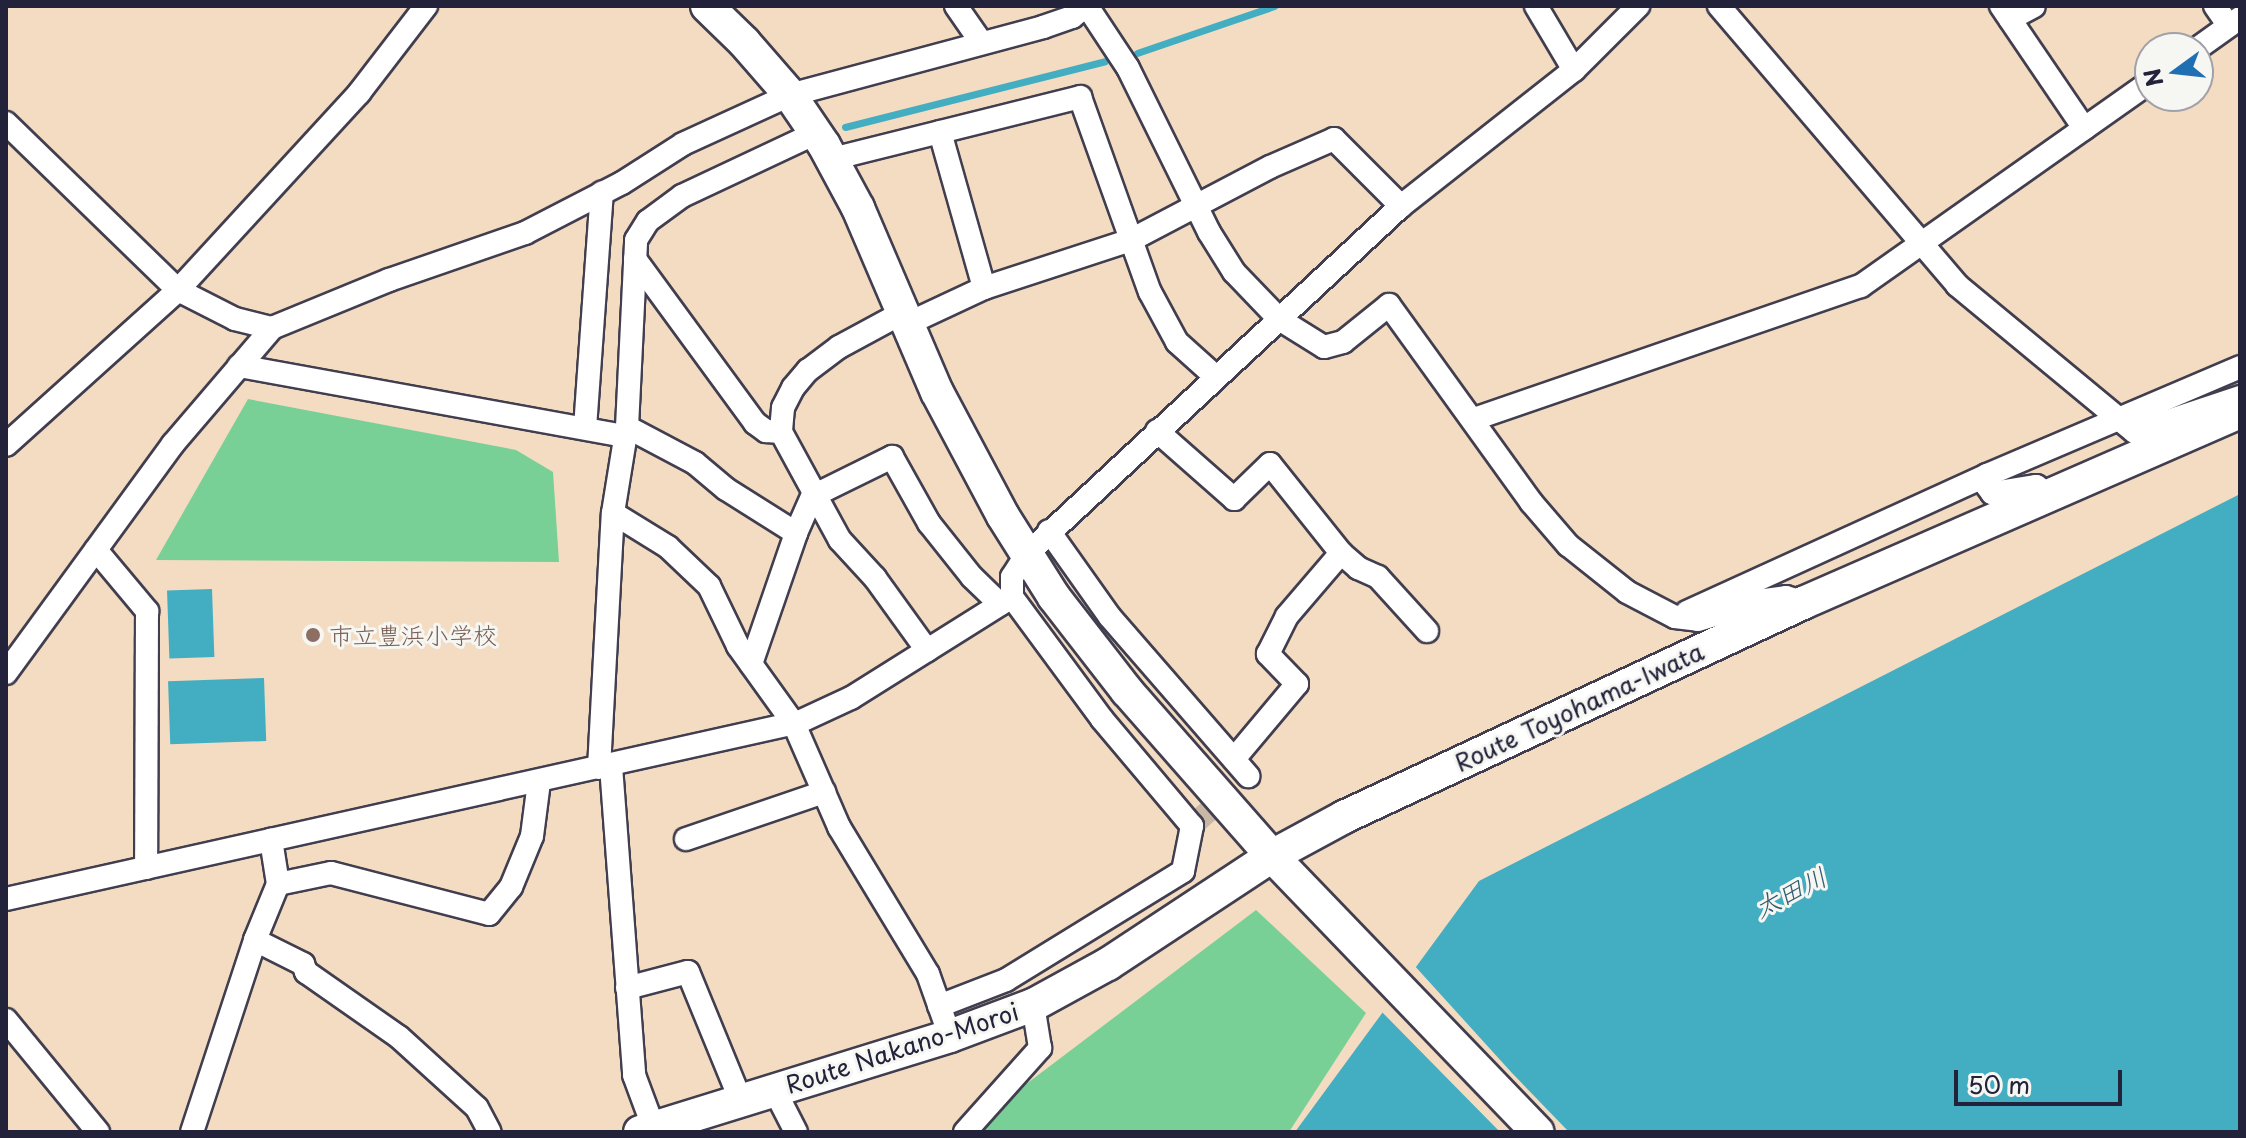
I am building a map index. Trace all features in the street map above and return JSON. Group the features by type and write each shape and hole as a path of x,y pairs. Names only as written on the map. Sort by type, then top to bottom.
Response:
{"main road":[{"path":"714,8 790,95 824,146 858,208 937,392 1054,597 1127,691 1272,856 1538,1132"},
{"name":"Route Toyohama-Iwata","path":"1272,856 1344,817 1803,603 2240,412"},
{"name":"Route Nakano-Moroi","path":"659,1128 740,1099 950,1036 1033,1005 1108,964 1272,856"}],"street":[{"path":"6,445 178,290 359,93 426,6"},
{"path":"956,6 981,42"},
{"path":"6,673 173,444 272,328 389,280 525,233 602,193 683,144 790,95 1043,27 1072,17 1086,6 1128,68 1197,207 1234,272 1279,319 1324,347 1343,342 1389,305 1531,502 1568,545 1627,592 1675,617 1698,620 1786,597 1803,603"},
{"path":"1536,6 1574,70"},
{"path":"6,899 794,724 851,698 1006,600 1012,577 1027,554 1049,531 1401,206 1574,70 1638,6"},
{"path":"1719,6 1957,285 2135,432 2240,397"},
{"path":"2034,6 2006,12 2084,128"},
{"path":"2214,36 2234,22 2215,6"},
{"path":"1474,419 1861,286 2134,93"},
{"path":"659,1128 634,1075 605,767 613,513 627,431 636,240 648,221 682,196 824,146 940,132 1080,97 1150,292 1177,342 1216,377"},
{"path":"6,123 178,290 235,319 272,328"},
{"path":"940,132 984,288"},
{"path":"927,650 875,578 840,540 781,432 783,408 793,388 808,370 839,347 904,319 984,288 1131,240 1270,167 1334,139 1401,206"},
{"path":"585,428 602,193"},
{"path":"635,259 755,423 766,431 781,432"},
{"path":"239,366 585,428 627,431 695,463 726,489 796,533"},
{"path":"1675,617 1987,475 2240,367"},
{"path":"1157,431 1234,499 1270,464 1341,553 1358,568 1378,577 1427,631"},
{"path":"751,664 796,533 816,492 892,457 929,523 972,577 1006,600 1192,826 1183,871 1006,980 939,1006"},
{"path":"1987,475 1987,486 1992,493 2036,486 2049,495"},
{"path":"613,513 668,547 709,586 738,646 794,724 839,827 928,974 950,1036"},
{"path":"1049,531 1110,617 1241,767 1297,684 1268,654 1287,616 1341,553"},
{"path":"96,550 147,611 146,868"},
{"path":"278,884 331,873 489,914 511,887 532,836 539,782"},
{"path":"686,839 824,792"},
{"path":"192,1132 255,940 278,884 271,840"},
{"path":"255,940 303,964 306,972 399,1037 477,1108 490,1132"},
{"path":"627,988 688,972 740,1099"},
{"path":"965,1132 1040,1048 1033,1005"},
{"path":"6,1020 98,1132"},
{"path":"774,1089 796,1132"}],"green space":[{"path":"248,399 516,450 553,472 559,562 156,560"},
{"path":"1256,910 1366,1013 1289,1132 963,1132"}],"water":[{"name":"太田川","path":"2240,494 2240,1132 1295,1132 1479,881"},
{"path":"212,589 214,657 169,659 167,591"},
{"path":"264,678 266,741 170,744 168,681"}],"pier":[{"path":"1413,964 1569,1132 1500,1132 1380,1010"}],"waterway":[{"path":"1137,53 1274,6"},
{"path":"845,127 1105,61"}],"tunnel":[{"path":"1192,826 1248,776"}],"place":[{"name":"市立豊浜小学校","path":"313,635"}]}
